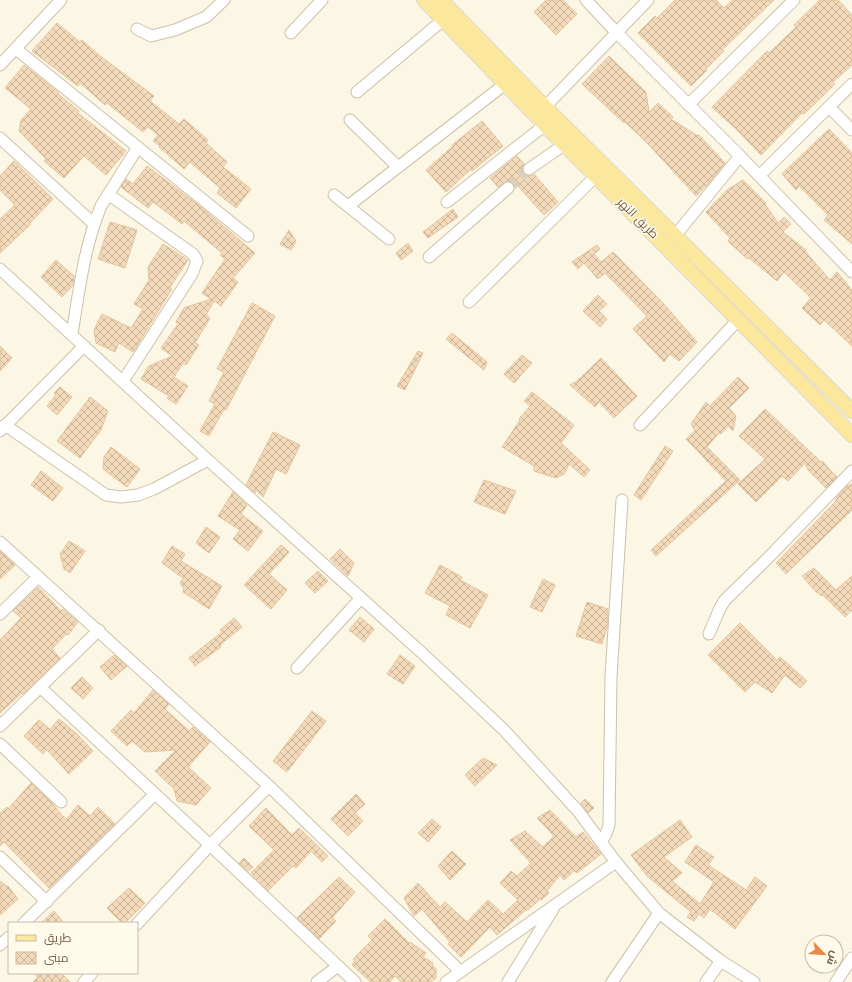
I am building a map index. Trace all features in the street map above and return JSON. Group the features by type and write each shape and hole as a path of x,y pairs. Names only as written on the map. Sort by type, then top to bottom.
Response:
{"main road":[{"name":"طريق النهر","path":"424,0 545,125 852,435"},
{"name":"طريق النهر","path":"440,0 674,237 852,411"}],"street":[{"path":"0,65 61,0"},
{"path":"136,29 151,36 174,30 206,17 224,0"},
{"path":"291,33 322,0"},
{"path":"586,0 852,272"},
{"path":"545,107 648,0"},
{"path":"688,105 794,0"},
{"path":"357,92 443,20"},
{"path":"16,49 248,236"},
{"path":"348,206 505,84"},
{"path":"759,176 852,84"},
{"path":"829,107 852,130"},
{"path":"350,120 398,167"},
{"path":"447,202 545,125"},
{"path":"0,138 94,224"},
{"path":"530,170 565,144"},
{"path":"72,334 82,271 94,224 101,206 138,147"},
{"path":"674,237 740,156"},
{"path":"469,302 596,176"},
{"path":"430,257 508,188"},
{"path":"108,194 192,254 197,261 192,274 123,382"},
{"path":"334,195 389,239"},
{"path":"1,272 72,334 504,730 578,811 616,862 659,913 720,960 754,982"},
{"path":"640,425 738,320"},
{"path":"84,346 3,428 106,495 121,497 138,495 154,489 208,460"},
{"path":"709,634 725,600 852,471"},
{"path":"600,841 606,834 609,824 611,677 622,500"},
{"path":"0,542 99,630 269,786 460,971"},
{"path":"0,614 38,577"},
{"path":"297,668 361,598"},
{"path":"0,726 99,630"},
{"path":"40,687 355,982"},
{"path":"0,744 61,802"},
{"path":"138,923 210,845 269,786"},
{"path":"25,922 155,794"},
{"path":"0,857 47,902"},
{"path":"446,982 616,862"},
{"path":"508,982 556,905"},
{"path":"612,982 659,913"},
{"path":"0,945 8,938"},
{"path":"836,982 852,958"},
{"path":"706,982 720,960"},
{"path":"317,982 338,966"},
{"path":"84,982 91,974"}],"building":[{"path":"546,0 563,0 577,14 556,35 534,12"},
{"path":"675,0 716,0 724,8 733,0 774,0 722,50 724,51 691,86 638,33 655,16 657,18"},
{"path":"820,0 838,0 852,15 852,65 833,82 835,84 804,114 802,113 761,155 712,107 767,51 769,53 796,27 794,25"},
{"path":"57,23 80,42 82,40 100,56 154,96 150,101 179,124 184,119 208,140 206,143 227,162 223,167 251,189 236,208 217,193 220,188 190,162 184,169 159,147 160,146 153,141 158,135 148,127 143,132 107,103 105,105 80,83 78,86 32,51"},
{"path":"609,56 646,92 649,112 658,103 673,117 671,119 698,136 699,135 725,163 696,196 648,144 582,84"},
{"path":"24,65 59,93 58,94 79,111 78,113 126,151 106,175 84,156 64,178 44,161 46,159 19,131 21,120 31,109 5,88"},
{"path":"482,121 503,146 472,171 471,169 446,192 426,170 453,146 452,145"},
{"path":"829,129 852,153 852,244 824,220 828,215 799,186 796,190 782,174"},
{"path":"517,156 524,164 522,169 524,173 529,176 534,174 558,202 544,215 517,185 515,187 513,183 507,181 498,187 490,178"},
{"path":"14,161 53,199 30,223 31,224 0,253 0,219 15,205 0,190 0,176"},
{"path":"147,166 197,204 255,253 233,278 238,282 221,306 214,301 206,315 210,318 195,343 199,345 186,365 183,363 174,377 188,386 176,404 167,398 169,396 141,379 149,366 172,356 161,348 178,324 176,322 184,308 211,299 202,293 225,259 220,255 222,253 184,221 182,224 153,202 148,208 121,187 126,179 133,184"},
{"path":"743,180 766,203 765,204 778,223 784,217 791,224 783,232 806,250 805,251 830,280 837,272 852,290 852,346 824,320 820,325 802,308 811,298 784,272 777,281 749,258 747,259 728,241 730,238 706,212 727,190"},
{"path":"453,209 458,217 428,238 423,232"},
{"path":"110,222 137,230 125,268 98,259"},
{"path":"289,230 296,241 291,250 280,244"},
{"path":"408,243 413,251 401,260 396,253"},
{"path":"163,244 188,260 170,287 172,289 133,352 119,343 115,352 96,343 94,330 102,314 131,328 143,309 134,304 149,280 148,267"},
{"path":"597,245 600,249 594,254 601,262 613,252 662,302 697,342 679,361 670,354 664,362 633,329 647,316 605,273 598,279 584,263 578,269 572,262"},
{"path":"56,260 74,276 73,285 62,297 41,277"},
{"path":"598,295 607,304 599,311 607,319 600,327 583,311"},
{"path":"252,303 275,316 226,410 224,409 209,436 200,431 215,404 209,401 224,372 217,369"},
{"path":"452,333 487,362 484,370 446,339"},
{"path":"0,346 12,358 0,371"},
{"path":"418,351 423,353 405,390 397,386"},
{"path":"522,355 532,363 514,383 504,374"},
{"path":"601,358 637,396 614,418 599,402 595,407 570,385 577,381"},
{"path":"738,377 749,388 729,408 736,416 733,431 728,426 721,434 719,433 707,447 740,480 656,556 651,550 726,481 686,439 695,431 691,424 706,402 710,406"},
{"path":"60,387 72,397 57,415 47,406 56,395 54,393"},
{"path":"532,392 574,425 561,443 590,470 584,477 569,464 564,474 556,478 534,471 534,466 502,447 520,420 519,419 530,406 524,401"},
{"path":"90,397 108,411 101,430 80,458 57,441"},
{"path":"765,409 821,462 822,461 837,477 826,488 808,470 805,463 788,481 782,476 756,502 738,484 765,459 739,436"},
{"path":"273,432 300,445 286,474 276,469 263,497 256,490 255,493 246,485"},
{"path":"665,446 673,451 641,500 634,495"},
{"path":"111,447 140,469 127,487 103,469 104,457"},
{"path":"41,471 63,488 53,501 31,485"},
{"path":"484,480 516,491 505,514 474,502"},
{"path":"852,484 852,510 786,574 776,563 836,501 836,498 847,486"},
{"path":"233,492 247,505 241,514 263,531 248,551 233,539 240,530 218,516"},
{"path":"206,527 220,537 209,553 196,543"},
{"path":"69,541 85,551 70,573 64,569 60,554"},
{"path":"281,545 289,552 269,574 287,590 271,609 244,585"},
{"path":"172,546 185,554 181,561 222,586 209,609 183,592 184,589 180,583 183,578 162,563"},
{"path":"340,549 354,563 348,576 330,559"},
{"path":"0,551 15,565 0,579"},
{"path":"440,565 462,577 460,580 488,595 470,628 446,615 450,606 425,593"},
{"path":"814,568 836,590 852,576 852,610 845,617 823,595 822,596 816,592 802,576"},
{"path":"318,571 328,581 315,593 305,583"},
{"path":"543,579 555,585 542,612 530,607"},
{"path":"38,587 61,611 63,609 78,622 68,635 66,634 52,649 60,658 23,694 22,693 0,713 0,640 21,618 13,611"},
{"path":"587,602 608,609 607,627 602,644 576,636"},
{"path":"360,617 374,629 364,642 349,630"},
{"path":"234,618 242,627 220,645 221,647 195,666 189,658 222,632 220,630"},
{"path":"740,623 777,660 780,657 807,681 800,688 785,675 772,693 755,682 745,692 708,655"},
{"path":"114,655 127,666 111,680 100,667"},
{"path":"400,655 415,666 403,684 387,674"},
{"path":"82,677 93,688 83,699 71,688"},
{"path":"153,690 169,704 165,709 189,731 193,727 210,742 188,767 211,788 196,805 177,801 174,789 155,771 176,750 145,752 132,741 127,746 111,731 131,710 134,713"},
{"path":"312,711 326,721 287,772 273,761"},
{"path":"59,719 77,734 93,751 69,774 47,750 43,754 24,736 39,720 50,729"},
{"path":"483,758 497,765 475,786 465,775"},
{"path":"31,783 51,802 66,820 78,805 90,816 98,807 115,824 49,888 4,842 0,846 0,813 7,807 8,809"},
{"path":"356,794 365,804 355,813 363,821 348,836 331,819"},
{"path":"585,799 594,808 588,813 581,803"},
{"path":"266,808 292,835 299,828 328,856 322,862 311,851 296,868 293,866 268,891 251,873 274,850 249,826"},
{"path":"550,810 576,837 583,832 601,854 577,873 574,871 564,880 560,875 547,891 549,893 541,900 540,899 528,910 527,909 497,935 490,927 461,957 448,944 450,942 422,909 414,916 404,898 418,883 440,907 445,902 467,922 488,900 503,914 518,900 500,883 511,871 517,876 531,863 510,840 525,831 543,847 554,836 537,818"},
{"path":"432,819 441,827 428,842 418,833"},
{"path":"680,820 692,837 664,857 682,873 672,881 700,904 714,882 685,862 696,845 714,857 708,865 746,890 755,877 767,886 735,929 710,909 704,918 699,914 694,921 687,917 691,912 647,876 631,855"},
{"path":"452,851 466,864 450,880 438,866"},
{"path":"244,858 253,867 248,871 239,863"},
{"path":"339,877 355,892 332,918 336,921 319,939 297,918"},
{"path":"0,881 8,886 18,899 0,915"},
{"path":"129,888 145,903 126,922 121,922 107,908"},
{"path":"54,911 63,922 42,922"},
{"path":"385,919 409,943 410,942 426,953 423,957 433,963 432,965 436,969 436,978 431,982 401,982 395,976 390,982 371,982 352,965 355,961 353,959 372,940 368,936"},
{"path":"34,974 62,974 70,982 33,982 38,977"}],"tunnel":[{"path":"508,188 529,169"}]}
